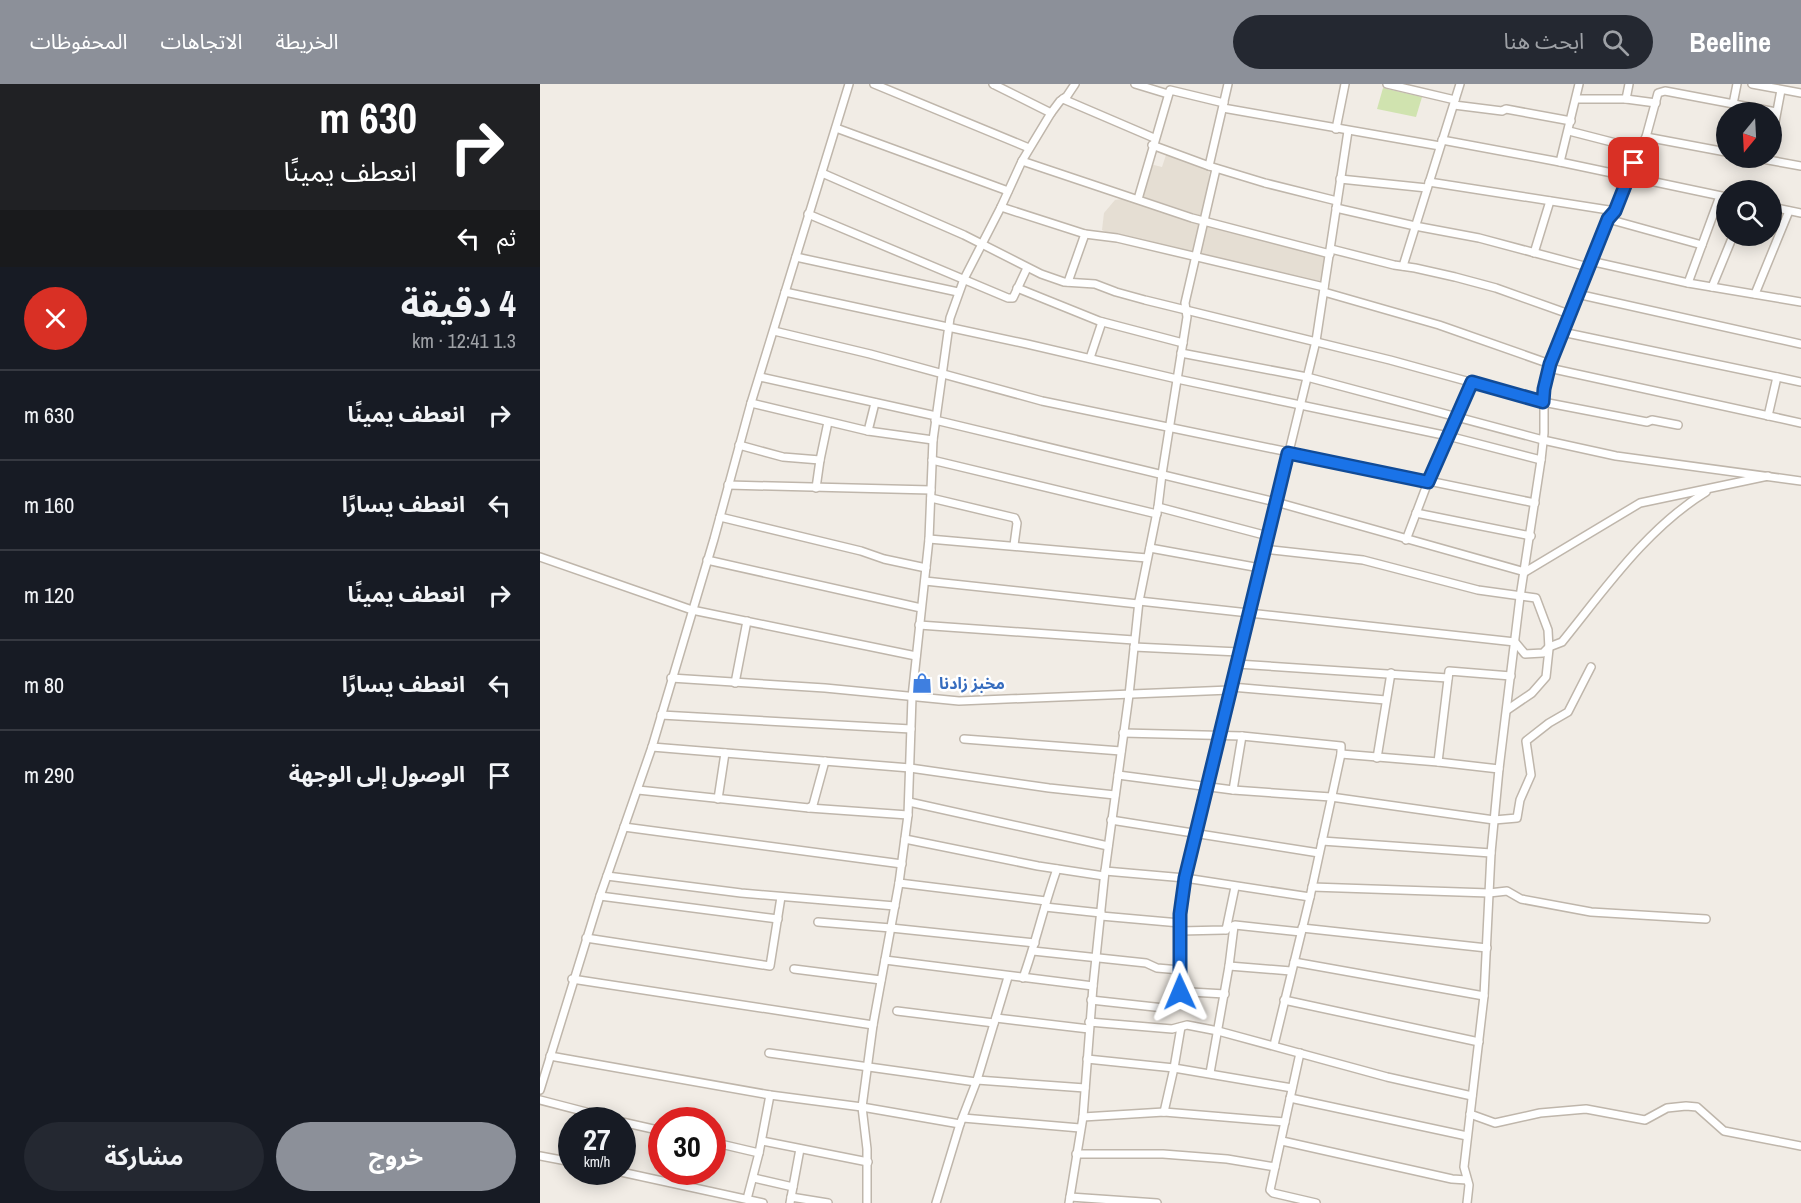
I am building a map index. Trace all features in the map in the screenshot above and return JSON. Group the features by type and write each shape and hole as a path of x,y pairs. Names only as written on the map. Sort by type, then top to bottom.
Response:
{"street":[{"path":"540,1090 572,980 652,747 739,446 849,84"},
{"path":"874,84 1029,148"},
{"path":"993,84 1051,113"},
{"path":"867,1203 868,1162 862,1107 873,1025 902,864 908,815 912,698 929,539 933,440 952,310 964,279 1029,148 1051,113 1075,84"},
{"path":"1135,84 1168,94"},
{"path":"1157,1203 1069,1200 1083,1117 1095,957 1129,695 1138,603 1158,511 1187,316 1185,303 1204,221 1228,84"},
{"path":"1336,129 1345,84"},
{"path":"1387,84 1454,102 1571,121"},
{"path":"1403,266 1460,84"},
{"path":"1560,162 1579,84"},
{"path":"1626,99 1629,84"},
{"path":"1734,102 1737,84"},
{"path":"1752,84 1801,93"},
{"path":"1138,199 1153,141 1171,89 1224,105 1336,129 1560,162 1716,195"},
{"path":"1778,102 1781,90"},
{"path":"1467,1203 1469,1185 1464,1167 1484,996 1494,820 1520,597 1531,536 1543,440 1543,402 1549,366 1608,219 1615,211 1630,177 1638,149 1646,137 1658,93 1665,91 1718,102"},
{"path":"1063,99 1212,167 1337,205 1415,226 1479,238 1534,253 1801,302"},
{"path":"1577,99 1626,99 1656,103"},
{"path":"836,128 1008,191"},
{"path":"1180,992 1180,927 1185,878 1299,403 1316,341 1348,131"},
{"path":"1569,131 1638,149"},
{"path":"1646,137 1716,150"},
{"path":"1022,161 1204,221 1330,252 1455,277 1497,288 1569,314"},
{"path":"1782,162 1801,166"},
{"path":"822,174 982,244 1027,268 1068,282 1095,284 1116,292 1316,341 1543,402 1647,422 1653,420 1678,425"},
{"path":"1340,179 1428,185 1615,211"},
{"path":"1534,253 1550,201"},
{"path":"1001,207 1085,234 1117,238 1324,289 1439,325 1549,366 1801,423"},
{"path":"1782,209 1801,213"},
{"path":"1755,294 1789,211"},
{"path":"1688,283 1716,213"},
{"path":"808,214 1011,299 1027,268"},
{"path":"1608,219 1702,245"},
{"path":"1068,282 1085,234"},
{"path":"1712,287 1729,246"},
{"path":"796,257 958,292"},
{"path":"1017,288 1102,322 1183,343"},
{"path":"785,292 1177,379 1448,436 1540,460"},
{"path":"1577,294 1801,344"},
{"path":"1090,358 1102,322"},
{"path":"774,331 1042,401 1535,503"},
{"path":"1562,332 1801,382"},
{"path":"1181,353 1307,377 1543,440 1616,456 1801,481"},
{"path":"760,377 875,403 1276,502 1525,572 1640,503 1768,476"},
{"path":"1768,416 1777,377"},
{"path":"1406,540 1428,482 1472,382"},
{"path":"752,403 868,431 933,440"},
{"path":"868,431 875,403"},
{"path":"816,488 828,422"},
{"path":"739,446 783,457 820,460"},
{"path":"932,460 1268,536"},
{"path":"728,485 931,490"},
{"path":"925,581 1249,612 1515,642 1525,654 1543,653 1549,647 1562,642 1649,538 1688,503 1711,489"},
{"path":"931,498 1015,518 1017,523 1014,545"},
{"path":"1416,513 1531,536"},
{"path":"720,517 926,568"},
{"path":"929,539 1147,558"},
{"path":"1150,548 1260,568"},
{"path":"1264,549 1363,560 1478,590 1536,598 1548,630 1546,677 1532,693 1507,710"},
{"path":"540,557 692,610 916,656"},
{"path":"707,560 921,608"},
{"path":"735,683 747,621"},
{"path":"919,625 1239,652"},
{"path":"1237,664 1448,678"},
{"path":"1118,775 1233,790 1331,797 1494,820 1517,818 1520,800 1531,775 1526,741 1549,723 1569,712 1591,667"},
{"path":"1438,762 1449,671 1511,676"},
{"path":"1377,758 1390,673"},
{"path":"671,678 825,688 959,701 1231,689 1386,700"},
{"path":"661,715 911,729"},
{"path":"1123,733 1242,736 1339,744 1342,748 1310,897 1274,1045"},
{"path":"1233,790 1242,736"},
{"path":"964,739 1121,751"},
{"path":"652,747 910,768 1049,789 1115,795"},
{"path":"718,799 725,753"},
{"path":"1341,754 1499,769"},
{"path":"809,808 813,804 825,761"},
{"path":"638,790 809,808 908,815"},
{"path":"909,802 1108,846"},
{"path":"1111,820 1319,854"},
{"path":"624,827 902,864"},
{"path":"905,839 1057,869 1185,878 1310,897"},
{"path":"1322,841 1491,854"},
{"path":"1023,978 1057,869"},
{"path":"607,876 781,897 895,906"},
{"path":"899,882 1180,927 1226,930 1234,926 1302,930 1486,948"},
{"path":"1312,886 1489,893 1507,891 1521,899 1592,912 1706,919"},
{"path":"1226,930 1235,887"},
{"path":"600,896 778,919"},
{"path":"586,938 770,966 781,897"},
{"path":"818,922 891,928 1146,963 1157,968 1180,970"},
{"path":"1210,1073 1225,994 1234,926"},
{"path":"885,960 1093,986"},
{"path":"1294,962 1484,996"},
{"path":"1229,966 1291,971"},
{"path":"794,969 881,980"},
{"path":"936,1203 977,1081 1008,977"},
{"path":"572,980 873,1025"},
{"path":"1091,1000 1164,1008 1173,992 1225,994"},
{"path":"1284,1000 1479,1042"},
{"path":"897,1011 995,1021 1089,1026 1172,1029 1190,1026 1274,1045 1387,1077 1472,1096"},
{"path":"1164,1112 1181,1027"},
{"path":"769,1053 977,1081 1085,1088"},
{"path":"1300,1053 1282,1142 1270,1186 1271,1191 1316,1203"},
{"path":"550,1056 770,1095 962,1121 1080,1128"},
{"path":"1087,1059 1210,1073 1292,1088"},
{"path":"747,1200 762,1142 770,1095"},
{"path":"1290,1098 1467,1136"},
{"path":"540,1100 567,1107"},
{"path":"1470,1114 1495,1123 1540,1113 1586,1109 1645,1120 1668,1108 1697,1107 1724,1131 1801,1146"},
{"path":"1083,1117 1164,1112 1285,1122"},
{"path":"762,1142 868,1162"},
{"path":"1282,1142 1452,1179 1467,1180"},
{"path":"726,1145 759,1153"},
{"path":"800,1149 791,1200 828,1203"},
{"path":"1076,1154 1163,1154 1275,1167"},
{"path":"540,1156 558,1159"},
{"path":"636,1175 763,1203"},
{"path":"754,1178 793,1187"}],"shaded area":[{"path":"1167,152 1210,168 1202,216 1141,196 1150,164 1162,167"},
{"path":"1130,198 1203,222 1195,255 1102,230 1104,213 1115,200"},
{"path":"1207,223 1333,255 1325,286 1261,267 1200,254"}],"green space":[{"path":"1383,88 1422,97 1416,117 1377,109"}],"place":[{"name":"مخبز زادنا","path":"922,683"}],"route":[{"path":"1180,992 1182,890 1288,453 1428,482 1472,382 1543,402 1549,368 1562,332 1608,219 1615,211 1634,163"}]}
